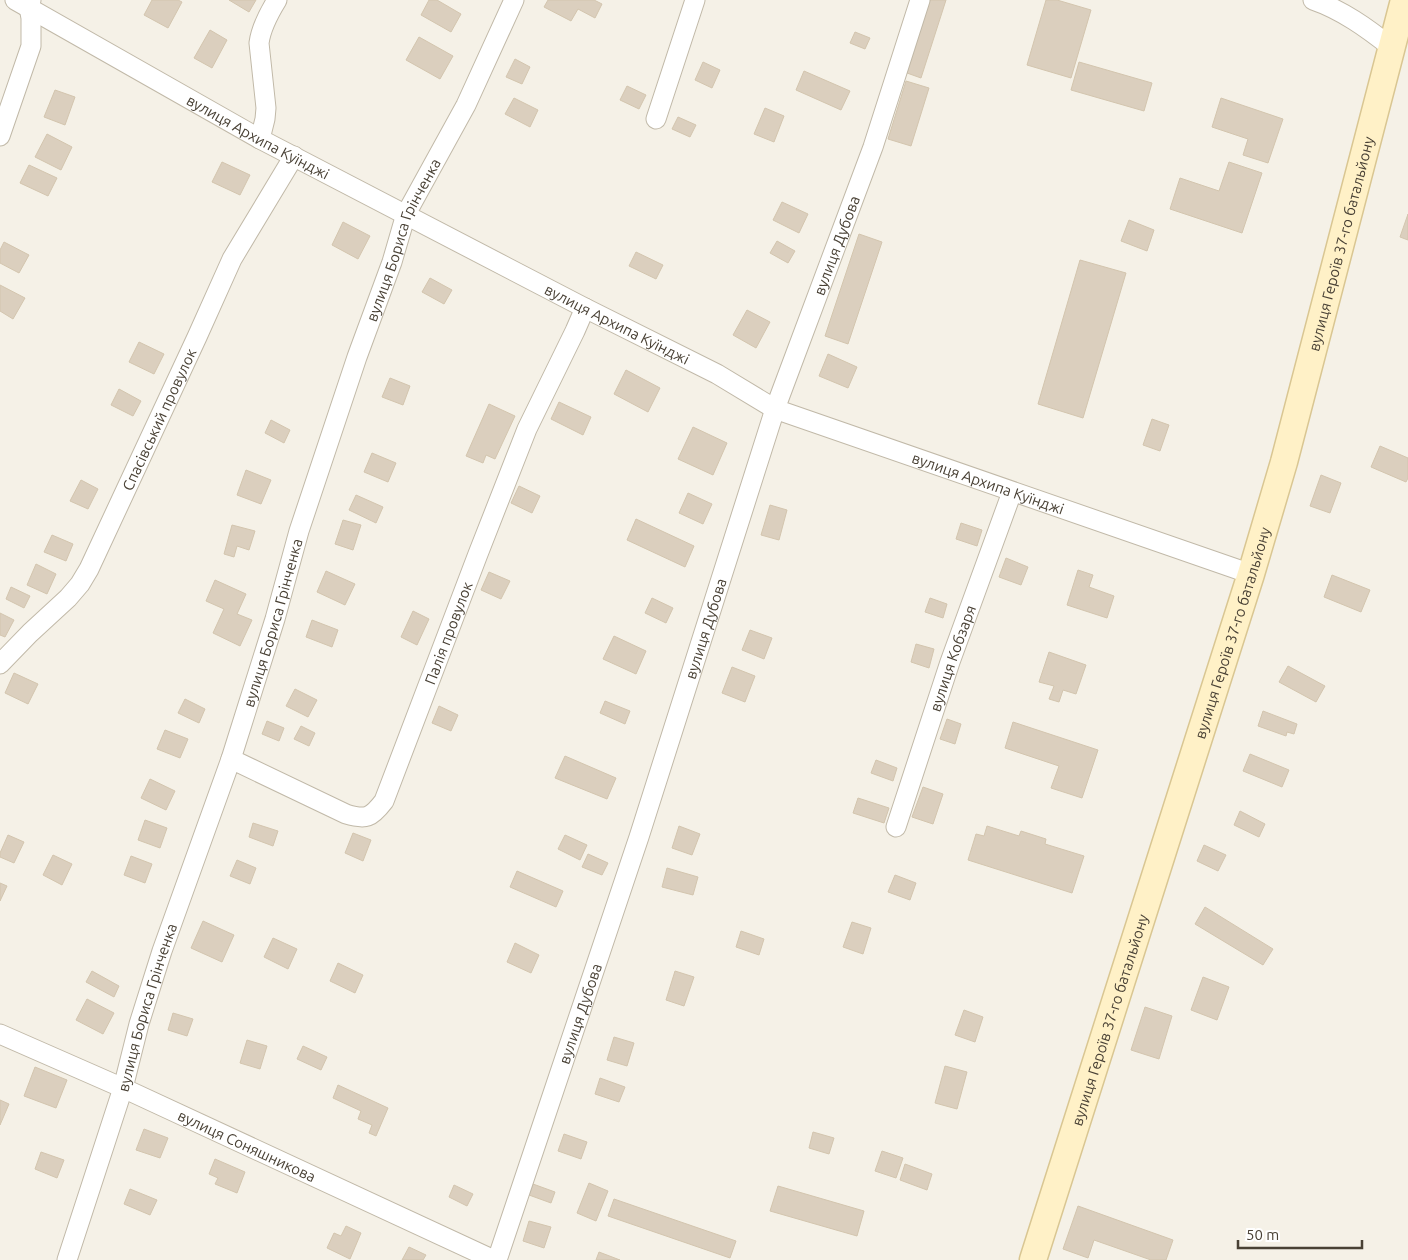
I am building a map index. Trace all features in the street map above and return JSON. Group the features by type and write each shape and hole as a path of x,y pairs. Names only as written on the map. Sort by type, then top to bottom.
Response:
{"street":[{"path":"260,139 266,108 259,43 260,34 277,0"},
{"name":"вулиця Бориса Грінченка","path":"67,1260 124,1088 138,1024 162,950 231,759 275,619 299,532 357,357 392,262 406,214 466,105 514,0"},
{"path":"656,120 695,0"},
{"name":"вулиця Дубова","path":"495,1260 642,827 775,409 874,147 920,0"},
{"path":"1313,0 1360,24 1391,47"},
{"name":"вулиця Героїв 37-го батальйону","path":"1033,1260 1251,574 1284,462 1404,0"},
{"path":"0,136 31,46 31,18 25,2"},
{"name":"вулиця Архипа Куїнджі","path":"25,2 260,139 585,308 717,374 775,409 1251,574"},
{"name":"Спасівський провулок","path":"0,664 68,598 84,576 232,259 294,156"},
{"name":"Палія провулок","path":"231,759 346,814 360,818 369,816 377,810 384,801 527,430 585,308"},
{"name":"вулиця Кобзаря","path":"896,827 950,662 1012,492"},
{"name":"вулиця Соняшникова","path":"0,1034 124,1088 495,1260"}],"building":[{"path":"152,0 178,0 182,2 168,28 144,15"},
{"path":"229,0 256,0 249,12"},
{"path":"429,0 437,0 461,14 451,32 421,15"},
{"path":"548,0 594,0 602,4 595,18 578,9 571,21 544,7"},
{"path":"930,0 946,0 921,78 907,73"},
{"path":"1046,0 1057,0 1091,10 1071,78 1027,65"},
{"path":"210,30 227,40 212,68 194,58"},
{"path":"855,32 870,38 865,49 850,43"},
{"path":"419,37 453,56 440,79 406,60"},
{"path":"515,59 530,67 522,84 506,77"},
{"path":"703,62 720,70 712,88 695,80"},
{"path":"1079,62 1152,83 1144,111 1071,90"},
{"path":"804,71 850,91 841,110 796,90"},
{"path":"906,81 929,88 911,146 888,139"},
{"path":"627,86 646,95 639,109 620,100"},
{"path":"55,90 75,97 65,125 44,117"},
{"path":"514,98 538,110 530,127 505,114"},
{"path":"1221,98 1283,119 1268,163 1243,155 1248,139 1212,127"},
{"path":"765,108 784,116 774,142 754,134"},
{"path":"678,117 696,125 690,137 672,129"},
{"path":"47,134 72,147 61,170 35,157"},
{"path":"222,162 250,175 240,195 212,182"},
{"path":"1229,162 1262,173 1242,233 1170,209 1180,178 1219,191"},
{"path":"29,165 57,178 48,196 20,183"},
{"path":"782,202 808,214 799,233 773,220"},
{"path":"1408,214 1408,240 1400,237"},
{"path":"1129,220 1154,230 1147,251 1121,241"},
{"path":"343,222 370,236 358,259 332,245"},
{"path":"859,234 882,242 848,344 825,336"},
{"path":"777,241 795,251 788,263 770,253"},
{"path":"4,242 29,255 19,273 0,263 0,250"},
{"path":"636,252 663,265 656,279 629,266"},
{"path":"1080,260 1126,273 1083,418 1038,404"},
{"path":"430,278 452,290 444,304 422,292"},
{"path":"0,285 25,298 13,319 0,311"},
{"path":"747,310 770,322 756,348 733,335"},
{"path":"139,342 164,354 154,374 129,362"},
{"path":"828,354 857,367 848,388 819,376"},
{"path":"626,370 660,388 648,412 614,394"},
{"path":"390,378 410,386 403,405 382,397"},
{"path":"119,389 141,401 133,416 111,405"},
{"path":"559,402 591,417 583,435 551,419"},
{"path":"489,404 515,416 495,459 486,455 483,463 466,456"},
{"path":"1152,419 1169,425 1160,451 1143,445"},
{"path":"271,420 290,430 284,443 265,433"},
{"path":"693,427 727,443 713,475 678,459"},
{"path":"1380,446 1408,458 1408,478 1406,482 1371,467"},
{"path":"372,453 396,463 388,482 364,472"},
{"path":"246,470 271,480 261,504 237,495"},
{"path":"1321,475 1341,483 1330,513 1310,506"},
{"path":"81,480 98,489 88,509 70,501"},
{"path":"519,486 540,496 532,513 511,503"},
{"path":"688,493 712,504 703,524 679,513"},
{"path":"356,495 383,507 376,523 349,510"},
{"path":"770,505 787,510 779,540 761,535"},
{"path":"636,519 694,546 685,567 627,540"},
{"path":"343,520 361,525 353,550 335,544"},
{"path":"961,523 982,530 977,546 956,539"},
{"path":"232,525 255,531 249,550 237,546 234,557 224,554"},
{"path":"52,535 73,544 66,561 44,552"},
{"path":"1006,558 1028,567 1021,585 999,577"},
{"path":"36,564 56,574 47,594 27,585"},
{"path":"1078,570 1093,575 1089,587 1114,596 1107,618 1067,605"},
{"path":"326,571 355,584 345,605 317,592"},
{"path":"489,572 510,581 501,599 481,590"},
{"path":"1332,575 1370,590 1361,612 1324,597"},
{"path":"215,580 246,594 237,614 252,620 240,646 213,633 224,609 206,601"},
{"path":"11,587 30,596 24,608 6,599"},
{"path":"652,598 673,608 666,623 645,613"},
{"path":"930,598 947,604 943,618 925,612"},
{"path":"413,611 429,619 417,645 401,637"},
{"path":"0,613 14,620 5,637 0,635"},
{"path":"312,620 338,630 332,647 306,637"},
{"path":"750,630 772,638 764,659 742,650"},
{"path":"614,636 646,651 636,674 603,659"},
{"path":"916,644 934,649 929,668 911,662"},
{"path":"1049,652 1086,665 1076,694 1063,690 1059,702 1049,699 1054,686 1039,682"},
{"path":"1288,666 1325,686 1316,702 1279,682"},
{"path":"732,667 755,676 745,702 722,693"},
{"path":"14,673 38,684 28,704 5,693"},
{"path":"295,689 317,700 308,717 286,706"},
{"path":"185,699 205,709 199,723 178,713"},
{"path":"605,701 630,711 625,724 600,713"},
{"path":"439,706 458,715 451,731 432,723"},
{"path":"1263,711 1297,724 1294,734 1287,732 1286,736 1258,726"},
{"path":"947,719 961,724 955,744 940,739"},
{"path":"267,721 284,728 279,741 262,734"},
{"path":"1013,722 1098,750 1082,798 1051,788 1059,766 1005,748"},
{"path":"301,726 315,733 309,746 294,739"},
{"path":"165,730 188,739 180,758 157,749"},
{"path":"1250,754 1289,770 1282,787 1243,771"},
{"path":"565,756 616,778 607,799 555,778"},
{"path":"876,760 897,768 893,781 871,773"},
{"path":"150,779 175,791 166,810 141,798"},
{"path":"923,787 943,794 933,824 912,817"},
{"path":"858,798 889,808 884,823 853,813"},
{"path":"1240,811 1265,824 1259,837 1234,825"},
{"path":"145,820 167,828 160,848 138,840"},
{"path":"253,823 278,831 273,846 249,837"},
{"path":"679,826 700,834 692,855 672,848"},
{"path":"987,826 1019,836 1021,831 1046,839 1045,844 1084,856 1072,893 968,860 976,834 984,836"},
{"path":"353,833 371,840 363,861 345,853"},
{"path":"8,835 24,842 14,863 0,857"},
{"path":"565,835 587,845 580,860 558,849"},
{"path":"1204,845 1226,855 1218,871 1197,861"},
{"path":"588,854 608,863 602,875 582,867"},
{"path":"53,855 72,864 62,885 43,875"},
{"path":"131,856 152,864 145,883 124,875"},
{"path":"237,860 256,868 250,884 230,876"},
{"path":"667,868 698,877 693,895 662,887"},
{"path":"517,871 563,891 556,907 510,887"},
{"path":"895,875 916,883 910,900 888,892"},
{"path":"0,883 7,886 0,901"},
{"path":"1205,907 1273,949 1263,965 1195,924"},
{"path":"203,921 234,935 222,962 191,948"},
{"path":"852,922 871,928 863,954 843,947"},
{"path":"741,931 764,939 759,955 736,947"},
{"path":"273,938 297,949 288,969 264,957"},
{"path":"515,943 539,955 531,973 507,962"},
{"path":"338,963 363,975 355,993 330,981"},
{"path":"92,971 119,986 114,997 86,982"},
{"path":"675,971 694,977 684,1006 666,1000"},
{"path":"1203,977 1229,987 1217,1020 1191,1010"},
{"path":"87,999 114,1013 103,1034 76,1020"},
{"path":"1145,1007 1172,1016 1159,1059 1131,1050"},
{"path":"964,1010 983,1017 975,1042 955,1035"},
{"path":"173,1013 193,1019 187,1036 168,1030"},
{"path":"614,1037 634,1043 627,1066 607,1060"},
{"path":"247,1040 267,1046 260,1069 240,1063"},
{"path":"303,1046 327,1057 321,1070 297,1059"},
{"path":"945,1066 967,1072 957,1109 935,1103"},
{"path":"35,1067 67,1080 56,1108 24,1096"},
{"path":"600,1078 625,1087 619,1102 595,1094"},
{"path":"338,1085 388,1108 376,1136 369,1133 372,1125 358,1119 361,1111 333,1098"},
{"path":"0,1100 9,1104 0,1125"},
{"path":"144,1129 168,1138 160,1158 136,1150"},
{"path":"813,1132 834,1138 829,1154 809,1148"},
{"path":"564,1134 587,1142 581,1159 558,1151"},
{"path":"882,1151 903,1158 896,1178 875,1171"},
{"path":"41,1152 64,1160 57,1178 35,1169"},
{"path":"215,1159 245,1172 237,1193 215,1184 218,1178 209,1174"},
{"path":"905,1164 932,1174 927,1190 900,1180"},
{"path":"589,1183 608,1191 596,1221 577,1213"},
{"path":"533,1184 555,1192 551,1203 529,1195"},
{"path":"454,1185 473,1194 467,1206 449,1197"},
{"path":"778,1186 864,1211 857,1236 770,1211"},
{"path":"130,1189 157,1200 150,1215 124,1204"},
{"path":"614,1199 736,1241 730,1258 608,1216"},
{"path":"1078,1206 1173,1240 1166,1260 1151,1260 1094,1240 1088,1258 1063,1249"},
{"path":"529,1221 551,1227 544,1248 523,1241"},
{"path":"346,1226 361,1233 350,1259 327,1248 334,1233 341,1236"},
{"path":"409,1247 426,1255 423,1260 402,1260"},
{"path":"599,1252 620,1260 596,1260"}]}
